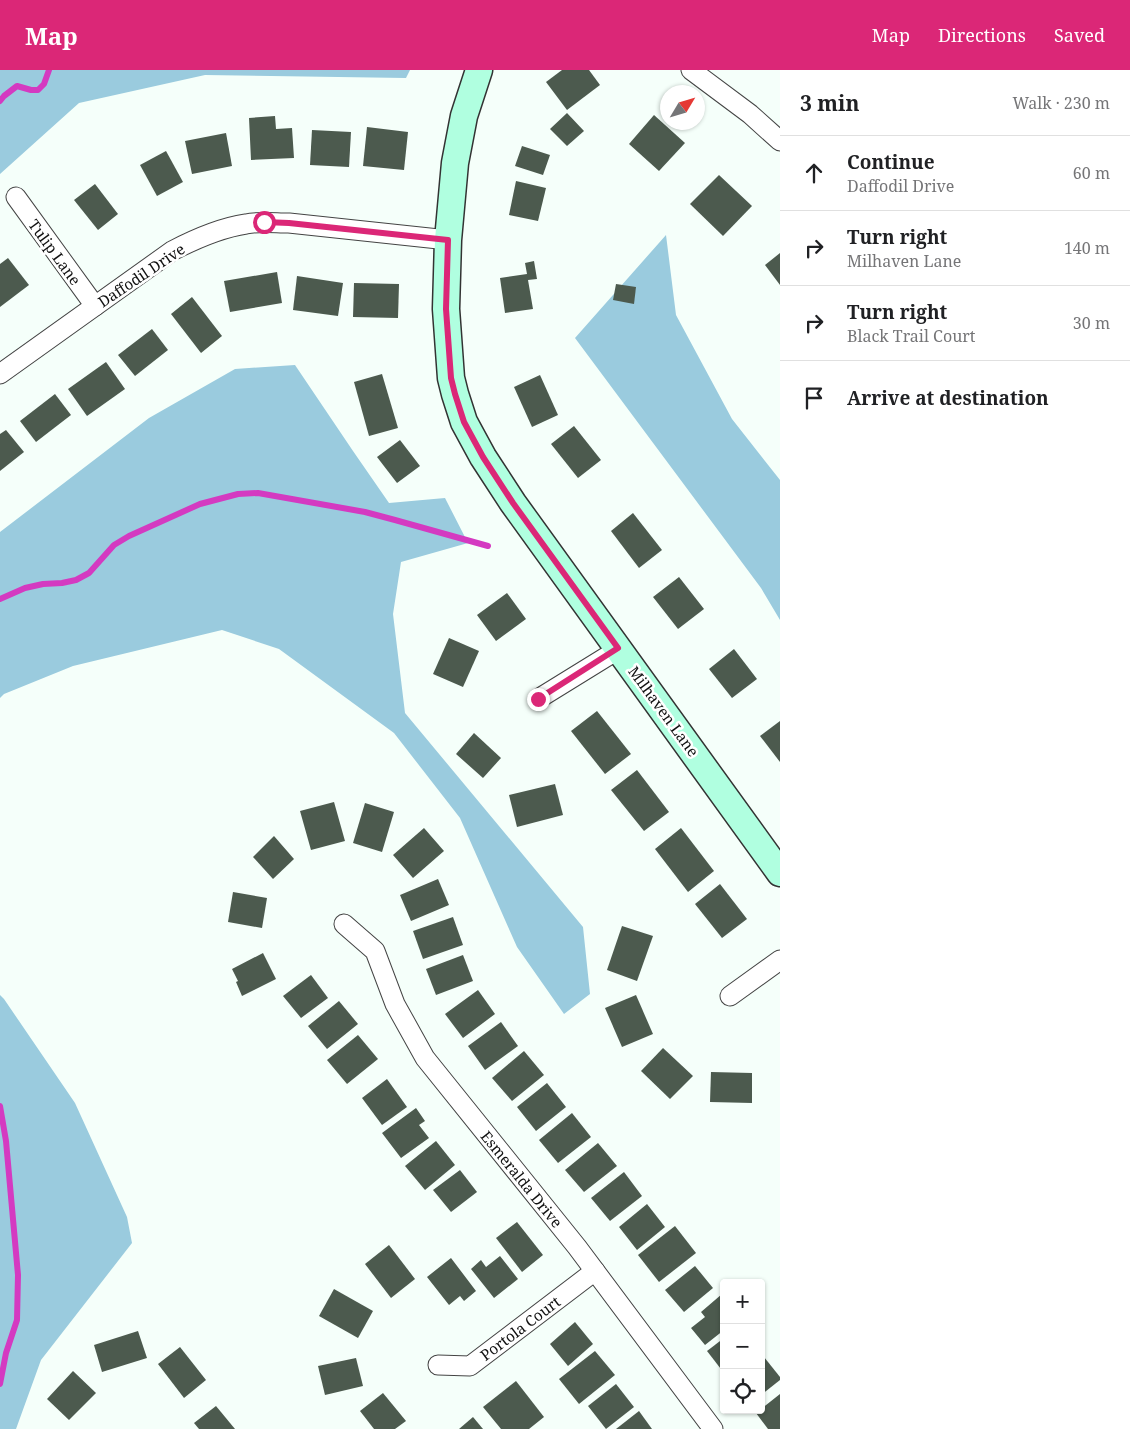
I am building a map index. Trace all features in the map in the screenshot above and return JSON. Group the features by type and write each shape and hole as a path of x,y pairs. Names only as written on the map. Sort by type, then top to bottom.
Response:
{"street":[{"name":"Milhaven Lane","path":"479,70 464,116 455,163 448,240 446,309 451,378 464,422 483,457 513,503 780,873"},
{"path":"691,70 750,114 780,141"},
{"name":"Tulip Lane","path":"16,197 94,306"},
{"name":"Daffodil Drive","path":"0,374 172,252 199,237 246,224 264,222 448,240"},
{"path":"538,699 618,648"},
{"name":"Esmeralda Drive","path":"344,924 375,951 395,1004 425,1058 577,1247 714,1429"},
{"path":"730,996 780,960"},
{"name":"Portola Court","path":"438,1365 470,1366 595,1271"}],"shaded area":[{"path":"0,70 410,70 406,78 205,75 79,103 0,174"},
{"path":"666,235 676,315 732,419 780,480 780,620 761,588 575,338"},
{"path":"295,365 389,503 445,498 468,543 401,562 393,614 405,713 583,927 590,994 564,1014 517,947 460,818 394,733 279,649 222,630 73,666 4,694 0,698 0,532 149,418 235,369"},
{"path":"0,995 75,1103 127,1217 132,1243 41,1360 16,1429 0,1429"}],"building":[{"path":"562,70 589,70 600,85 567,110 546,82"},
{"path":"567,113 584,131 567,146 550,129"},
{"path":"654,115 660,120 660,130 671,130 685,143 659,171 629,144"},
{"path":"275,116 276,129 292,128 294,158 251,160 249,118"},
{"path":"367,127 408,132 404,170 363,166"},
{"path":"312,130 351,132 349,167 310,165"},
{"path":"226,133 232,166 192,174 185,141"},
{"path":"522,146 550,155 543,175 515,166"},
{"path":"166,151 183,182 157,196 140,165"},
{"path":"719,175 752,206 723,236 690,204"},
{"path":"516,181 546,188 538,221 509,215"},
{"path":"95,184 118,214 98,230 74,200"},
{"path":"780,253 780,285 765,265"},
{"path":"8,258 29,285 0,307 0,264"},
{"path":"534,261 537,279 528,280 533,309 505,313 500,278 527,274 525,263"},
{"path":"277,272 282,303 230,312 224,281"},
{"path":"297,276 343,283 338,316 293,310"},
{"path":"354,283 399,284 398,318 353,317"},
{"path":"616,284 636,287 634,304 613,300"},
{"path":"192,297 222,336 201,353 171,314"},
{"path":"152,329 168,350 135,376 118,355"},
{"path":"106,362 125,389 87,416 68,389"},
{"path":"382,374 398,428 369,436 354,382"},
{"path":"540,375 558,415 532,427 514,387"},
{"path":"55,394 71,415 36,442 20,421"},
{"path":"574,426 601,460 578,478 551,444"},
{"path":"6,430 24,452 0,471 0,434"},
{"path":"400,440 420,466 397,483 377,457"},
{"path":"633,513 662,550 639,568 611,531"},
{"path":"679,577 704,609 678,629 653,597"},
{"path":"507,593 526,619 496,641 477,615"},
{"path":"449,638 479,651 463,687 433,674"},
{"path":"734,649 757,679 732,698 709,669"},
{"path":"597,711 631,754 605,774 571,731"},
{"path":"780,721 780,762 760,736"},
{"path":"474,733 501,758 483,778 456,754"},
{"path":"637,770 669,812 644,831 611,790"},
{"path":"555,784 563,815 517,827 509,795"},
{"path":"334,802 345,841 311,850 300,811"},
{"path":"365,803 394,812 382,852 353,843"},
{"path":"424,828 444,851 413,878 393,855"},
{"path":"681,828 714,871 688,892 655,849"},
{"path":"274,836 294,859 273,879 253,857"},
{"path":"438,879 449,905 411,921 400,895"},
{"path":"720,884 747,919 722,938 695,904"},
{"path":"233,892 267,898 262,928 228,922"},
{"path":"453,917 463,945 423,959 413,931"},
{"path":"622,926 653,936 637,981 607,970"},
{"path":"263,953 276,979 242,996 232,969"},
{"path":"463,955 473,981 436,995 426,969"},
{"path":"311,975 328,998 301,1018 283,996"},
{"path":"478,990 495,1014 463,1038 445,1014"},
{"path":"636,995 653,1034 622,1047 605,1008"},
{"path":"339,1001 358,1024 327,1049 308,1026"},
{"path":"501,1022 518,1046 485,1070 468,1046"},
{"path":"358,1035 378,1059 347,1084 327,1060"},
{"path":"663,1048 693,1076 670,1099 641,1071"},
{"path":"524,1051 544,1075 512,1101 492,1078"},
{"path":"711,1072 752,1073 752,1103 710,1102"},
{"path":"387,1079 407,1107 382,1125 362,1098"},
{"path":"547,1083 566,1107 536,1131 517,1107"},
{"path":"416,1108 425,1121 419,1125 429,1138 401,1158 382,1133"},
{"path":"572,1113 591,1137 558,1163 539,1140"},
{"path":"436,1141 455,1165 425,1190 405,1166"},
{"path":"598,1143 617,1166 584,1192 565,1170"},
{"path":"460,1170 477,1192 451,1212 433,1190"},
{"path":"624,1172 642,1196 610,1221 591,1198"},
{"path":"647,1204 665,1227 637,1250 619,1227"},
{"path":"517,1222 543,1255 522,1272 496,1238"},
{"path":"675,1226 696,1253 659,1282 638,1255"},
{"path":"389,1245 415,1279 391,1298 365,1264"},
{"path":"500,1256 518,1279 494,1298 471,1269 481,1260 486,1267"},
{"path":"451,1258 476,1291 464,1301 460,1296 449,1305 427,1277"},
{"path":"695,1266 713,1288 684,1312 665,1290"},
{"path":"334,1289 373,1311 358,1338 319,1316"},
{"path":"720,1296 720,1333 705,1345 691,1328 705,1317 701,1312"},
{"path":"575,1322 593,1344 568,1366 550,1344"},
{"path":"138,1331 147,1358 102,1372 94,1345"},
{"path":"720,1341 720,1368 707,1351"},
{"path":"180,1347 206,1380 184,1398 158,1364"},
{"path":"595,1351 615,1375 579,1404 559,1379"},
{"path":"356,1358 363,1386 325,1395 318,1366"},
{"path":"765,1358 780,1377 780,1380 765,1392"},
{"path":"73,1371 96,1393 69,1420 47,1399"},
{"path":"516,1381 544,1417 529,1429 501,1429 483,1407"},
{"path":"616,1384 634,1407 606,1429 588,1406"},
{"path":"383,1393 406,1421 395,1429 374,1429 360,1411"},
{"path":"780,1394 780,1429 768,1429 757,1414 765,1414 765,1406"},
{"path":"216,1406 235,1429 199,1429 194,1423"},
{"path":"639,1411 652,1429 616,1429"},
{"path":"473,1417 483,1429 459,1429"}],"waterway":[{"path":"0,101 17,86 38,90 44,84 49,70"},
{"path":"0,599 25,588 76,580 89,573 114,545 129,536 200,504 238,494 258,493 365,512 488,546"},
{"path":"0,1106 6,1141 18,1275 17,1320 6,1353 0,1384"}],"route":[{"path":"264,222 448,240 446,309 451,378 464,422 483,457 513,503 618,648 538,699"}]}
